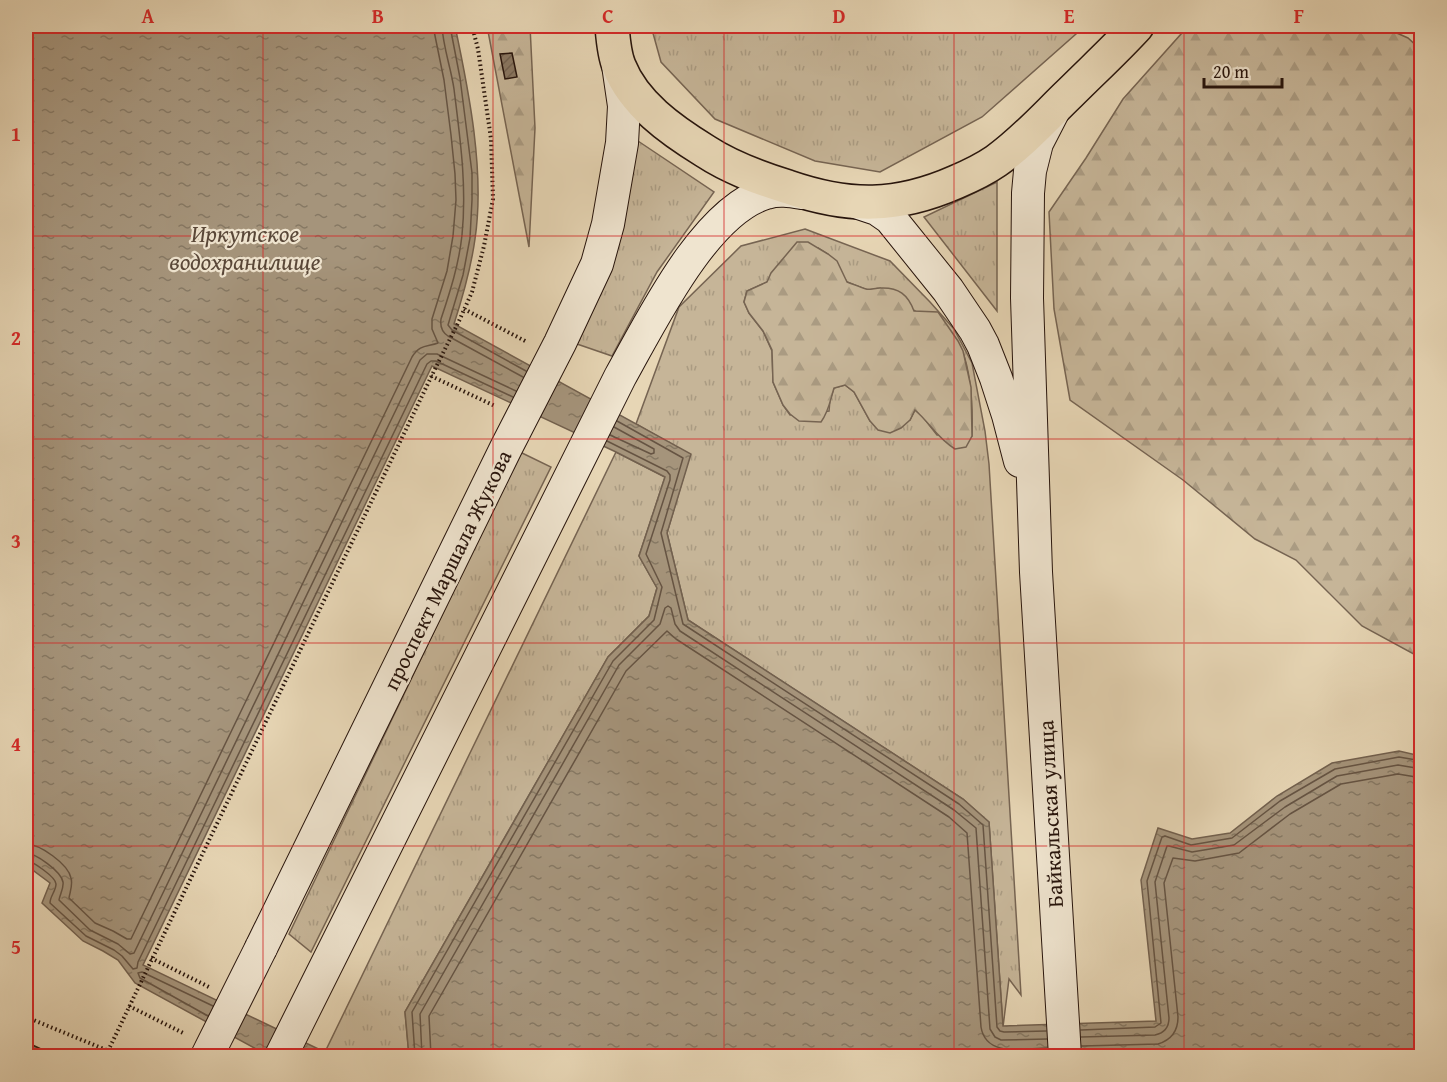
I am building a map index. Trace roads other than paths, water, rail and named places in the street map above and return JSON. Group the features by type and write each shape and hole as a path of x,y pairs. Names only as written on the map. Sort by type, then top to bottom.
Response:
{"main road":[{"path":"612,26 618,65 631,88 641,101 670,127 716,159 740,170 809,194"},
{"path":"281,1056 620,377 663,299 705,238 742,204 766,193 781,191 856,202 883,202 928,193 978,172 1007,152 1137,26"},
{"name":"проспект Маршала Жукова","path":"198,1046 261,948 597,264 608,224 624,131 624,106 618,65"},
{"path":"1036,572 1027,298 1028,193 1035,149 1056,107"},
{"path":"856,202 880,211 890,218 948,290 983,345 1008,415 1020,459 1036,572"},
{"name":"Байкальская улица","path":"1036,572 1065,1056"}],"water":[{"name":"Иркутское водохранилище","path":"26,26 455,26 474,132 478,213 473,250 454,324 691,454 667,533 688,620 963,799 989,822 1003,1026 1156,1021 1141,880 1158,828 1192,839 1230,833 1277,796 1332,763 1399,751 1421,756 1421,1056 409,1056 405,1012 608,657 649,616 657,588 639,556 665,477 432,366 143,965 333,1056 269,1056 135,983 118,960 83,941 42,903 50,883 26,865"}]}
